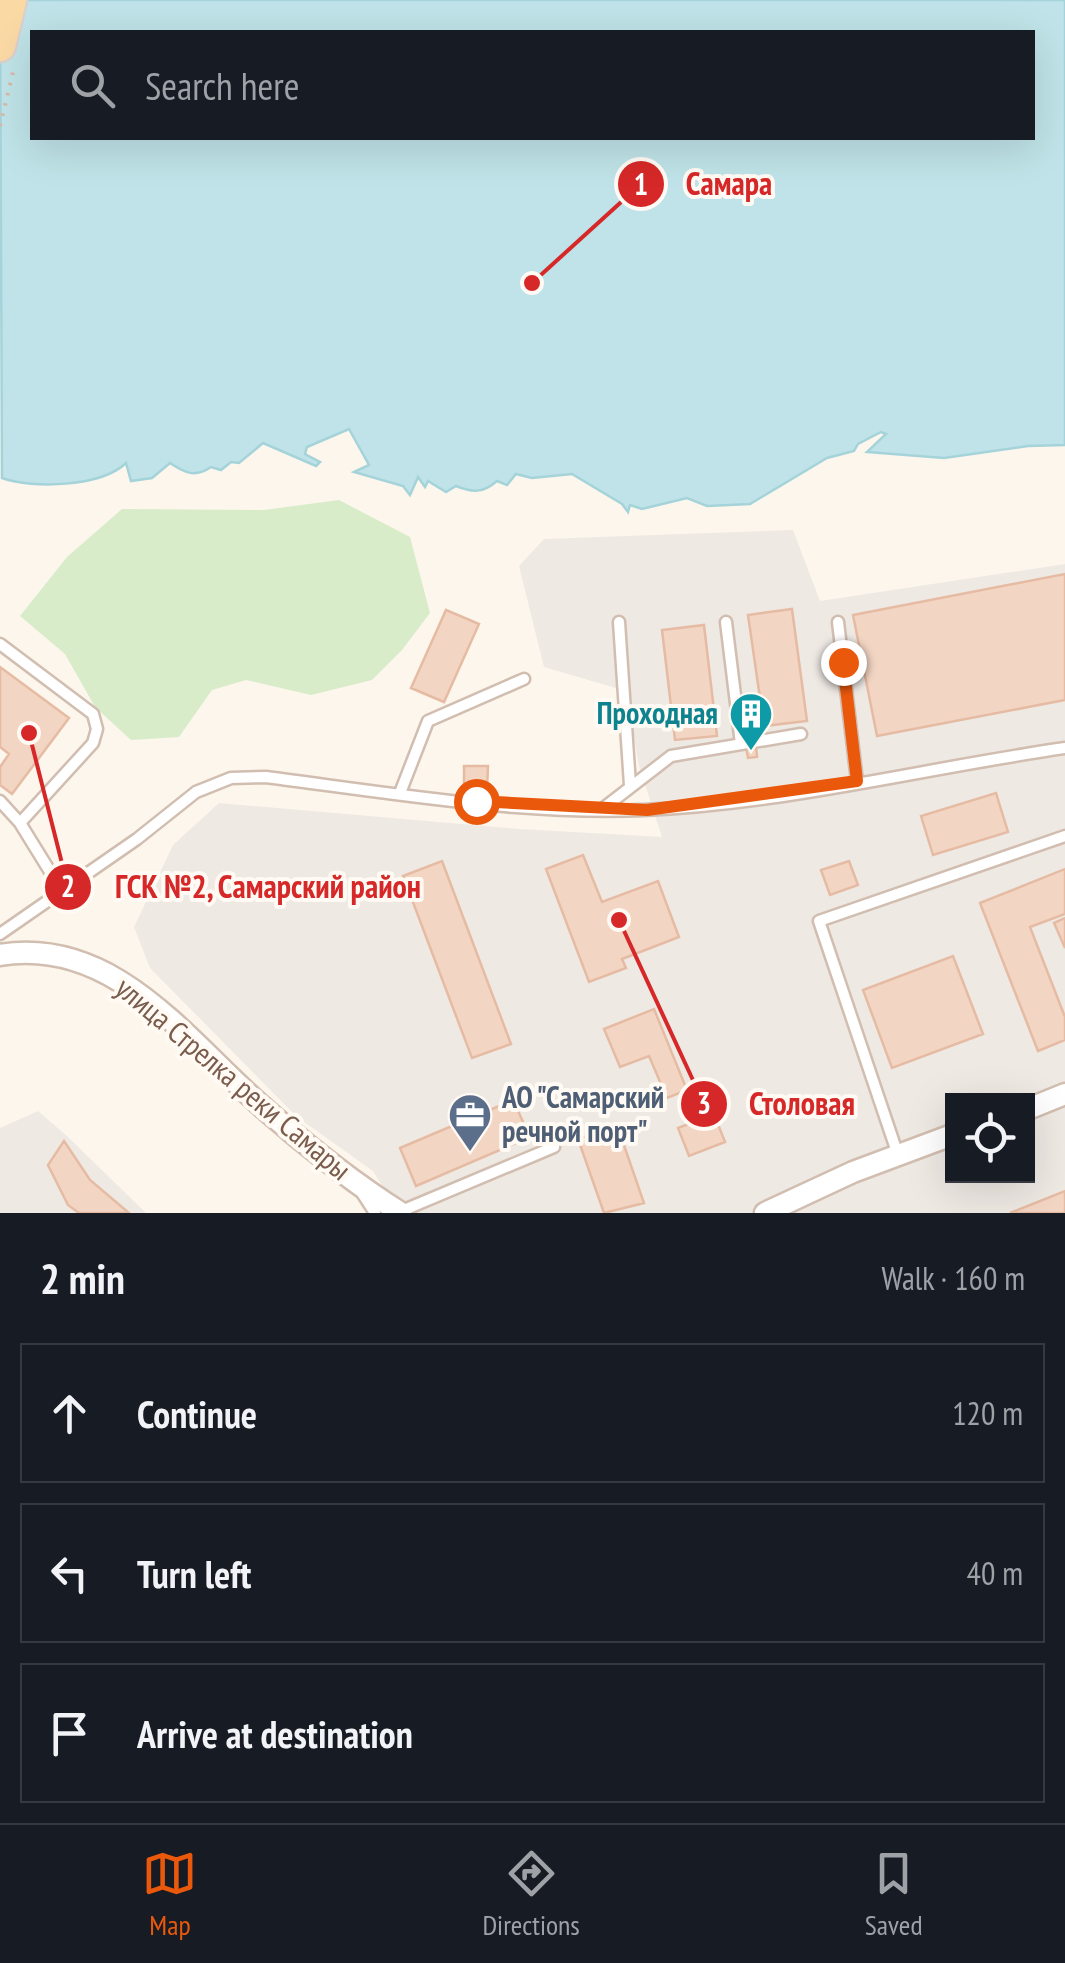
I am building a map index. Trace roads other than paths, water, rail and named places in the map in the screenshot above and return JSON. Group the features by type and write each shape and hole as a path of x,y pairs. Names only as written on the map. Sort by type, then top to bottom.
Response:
{"main road":[{"path":"0,46 11,0"}],"street":[{"name":"улица Стрелка реки Самары","path":"0,955 55,954 90,964 127,984 266,1110 356,1184 400,1212"},
{"path":"1035,1106 1065,1094"},
{"path":"765,1213 945,1138"}],"lane":[{"path":"619,622 630,785"},
{"path":"726,622 740,744"},
{"path":"838,622 857,781"},
{"path":"0,644 93,714 97,730 93,743 20,824"},
{"path":"400,793 428,721 524,679"},
{"path":"600,810 670,756 802,734"},
{"path":"0,934 196,792 231,778 266,777 600,810 731,802 1065,748"},
{"path":"0,801 20,824 62,891"},
{"path":"898,1155 818,922 1065,836"},
{"path":"400,1212 554,1146"},
{"path":"356,1184 374,1213"}],"water":[{"path":"0,0 1065,0 1065,445 944,458 867,452 886,434 881,432 858,444 854,451 827,458 750,504 707,506 687,498 642,509 630,505 628,512 622,504 572,474 532,478 516,474 507,485 497,481 482,490 456,486 446,492 428,481 425,487 418,477 410,495 403,486 354,472 369,465 349,429 307,447 305,454 320,462 316,466 263,443 239,463 231,462 221,470 211,467 190,473 170,463 152,478 131,481 126,463 100,477 66,484 2,478"}],"place":[{"name":"Самара","path":"532,283"},
{"name":"ГСК №2, Самарский район","path":"29,733"},
{"name":"Проходная","path":"751,752"},
{"name":"Столовая","path":"619,920"},
{"name":"АО \"Самарский речной порт\"","path":"470,1153"}]}
